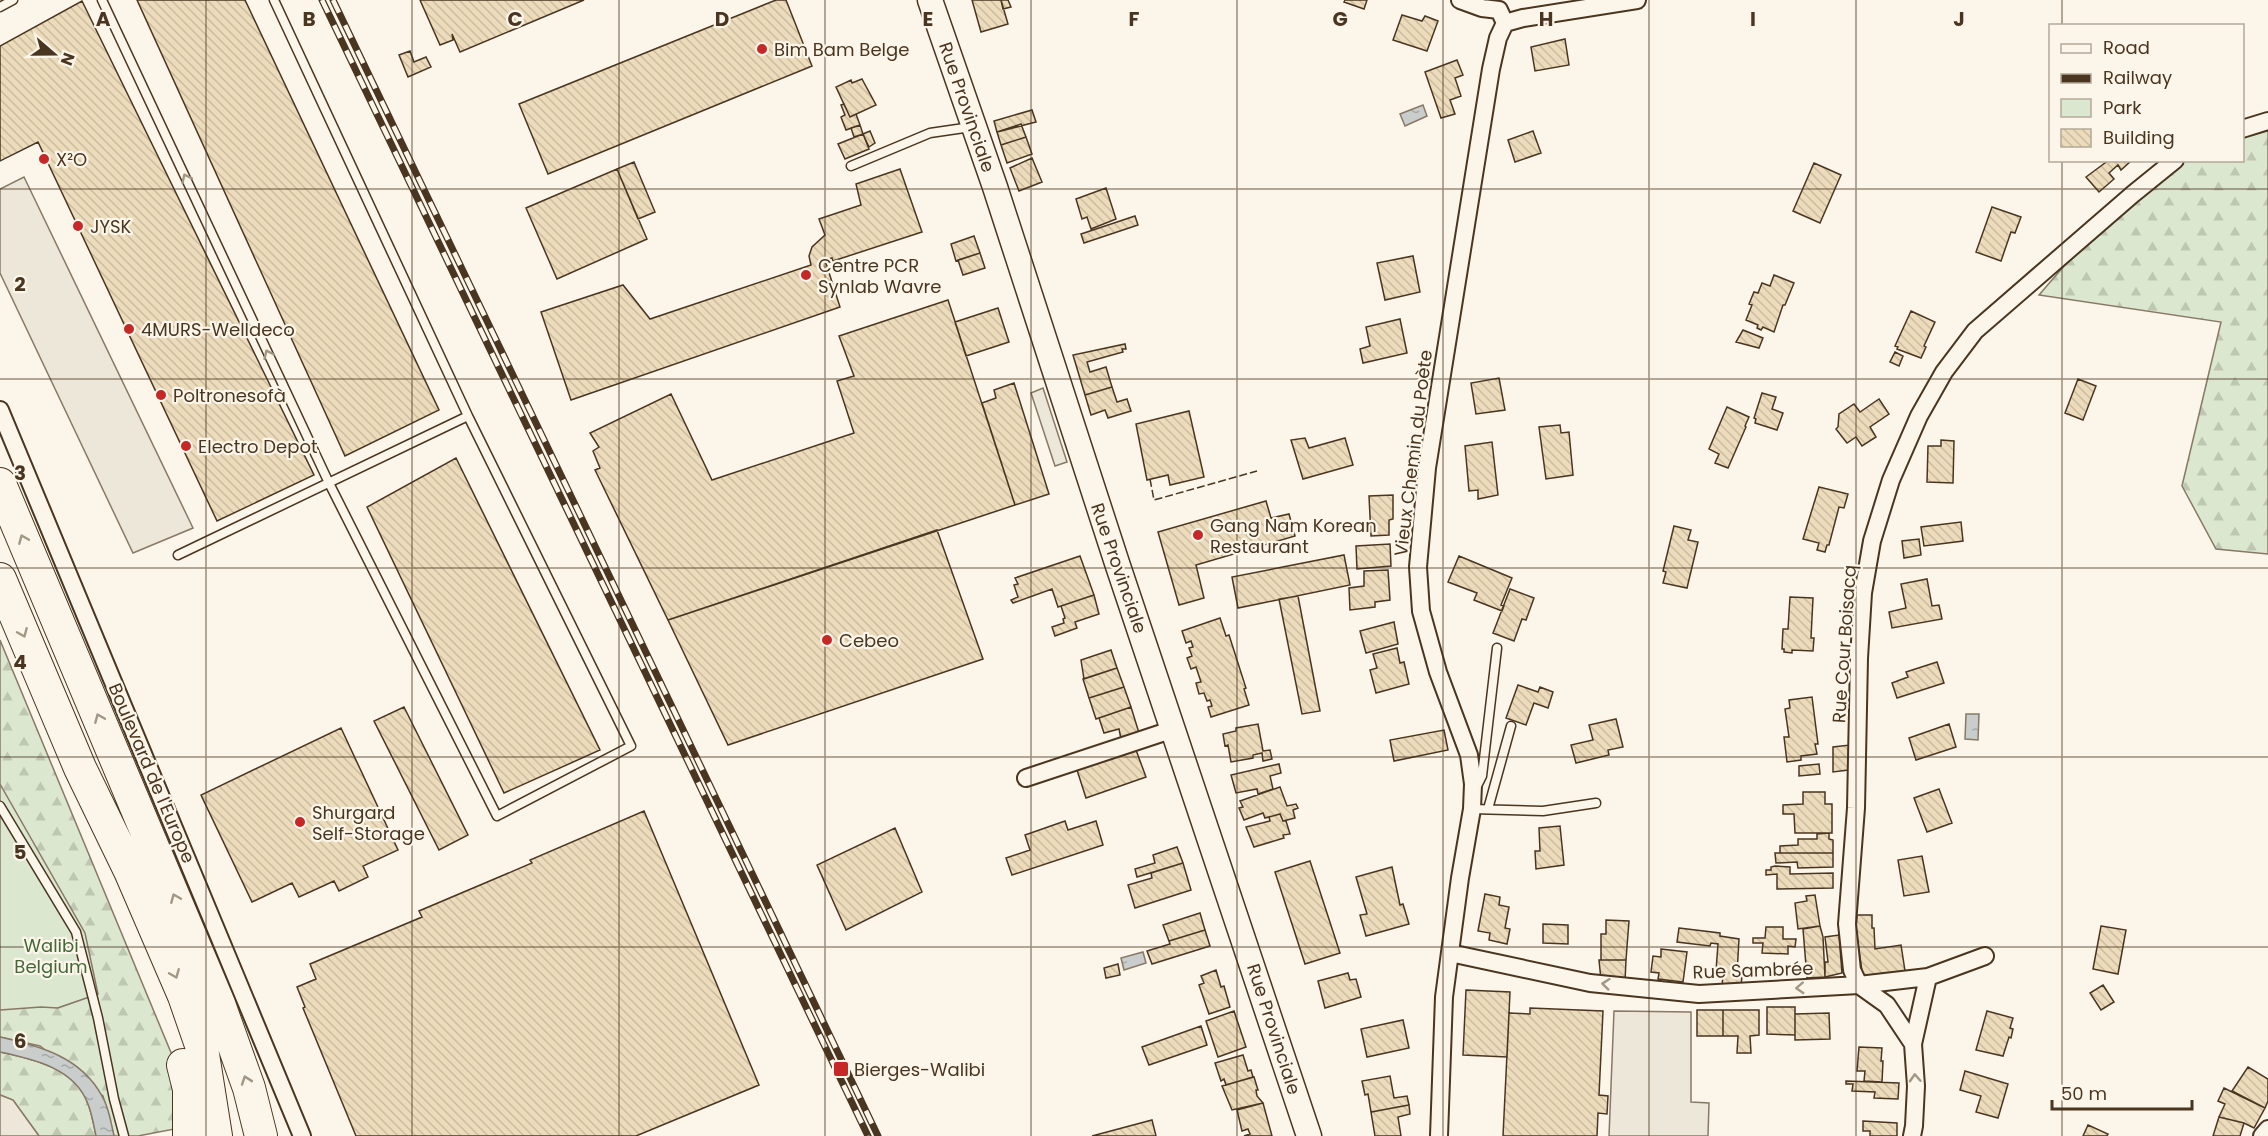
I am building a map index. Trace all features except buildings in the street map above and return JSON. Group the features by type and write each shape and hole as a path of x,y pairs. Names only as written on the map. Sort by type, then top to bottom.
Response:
{"highway":[{"name":"Boulevard de l'Europe","path":"0,484 219,1004 249,1088 261,1136"},
{"path":"0,579 80,768 130,871 184,996 202,1048 216,1136"},
{"path":"80,768 86,819 166,1008 178,1042 189,1089 189,1136"}],"main road":[{"name":"Rue Provinciale","path":"930,0 1310,1136"}],"street":[{"path":"1460,0 1482,8 1499,10 1505,23 1523,18 1636,0"},
{"name":"Vieux Chemin du Poète","path":"1439,1136 1444,997 1478,805 1469,754 1438,672 1421,611 1418,567 1427,468 1491,69 1498,38 1505,23"},
{"path":"2244,128 2268,121"},
{"name":"Rue Cour Boisacq","path":"1859,986 1852,970 1847,924 1856,808 1862,615 1872,541 1891,480 1918,416 1944,372 1975,331 2124,201 2173,162"},
{"name":"Boulevard de l'Europe","path":"0,410 302,1136"},
{"path":"1026,778 1174,729"},
{"name":"Rue Sambrée","path":"1450,953 1590,983 1699,994 1859,986 1928,977 1985,956"},
{"path":"1912,1136 1916,1086 1913,1044 1928,977"},
{"path":"1859,986 1887,1005 1913,1044"},
{"path":"2262,1136 2268,1129"}],"lane":[{"path":"0,7 13,0"},
{"path":"102,0 329,483 497,816 631,746 468,416 273,0"},
{"path":"851,166 930,133 974,127"},
{"path":"178,555 468,416"},
{"path":"1478,805 1497,648"},
{"path":"1478,805 1511,726"},
{"path":"1478,805 1543,811 1596,803"},
{"path":"0,806 76,932 124,1136"}],"green space":[{"path":"2268,121 2268,554 2216,549 2182,486 2221,322 2039,295 2109,214 2176,162 2244,162 2244,132"},
{"path":"0,640 172,1055 185,1127 138,1136 114,1136 103,1096 40,1046 0,1037 0,1010 58,1008 98,994 85,933 0,784"},
{"name":"Walibi Belgium","path":"0,713 119,980 99,994 58,1008 0,1036"},
{"path":"0,1052 52,1067 73,1082 82,1092 88,1104 96,1136 39,1136 13,1100 0,1095"}],"shaded area":[{"path":"24,177 193,528 133,553 0,273 0,189"},
{"path":"1043,388 1067,462 1055,466 1031,393"},
{"path":"1614,1011 1691,1012 1691,1102 1709,1103 1708,1136 1609,1136"},
{"path":"0,1095 13,1100 39,1136 0,1136"}],"water":[{"path":"1423,105 1427,116 1405,126 1400,114"},
{"path":"1966,714 1979,714 1978,740 1965,739"},
{"path":"1143,952 1146,963 1124,970 1121,958"},
{"path":"0,1037 44,1049 58,1055 83,1072 104,1100 114,1136 96,1136 88,1104 82,1092 73,1082 63,1074 39,1062 0,1052"}],"railway":[{"path":"322,0 868,1136"},
{"path":"333,0 878,1136"}],"fence":[{"path":"1150,479 1154,500 1257,471"}],"place":[{"name":"Bim Bam Belge","path":"762,49"},
{"name":"X²O","path":"44,159"},
{"name":"JYSK","path":"78,226"},
{"name":"Centre PCR Synlab Wavre","path":"806,275"},
{"name":"4MURS-Welldeco","path":"129,329"},
{"name":"Poltronesofà","path":"161,395"},
{"name":"Electro Depot","path":"186,446"},
{"name":"Gang Nam Korean Restaurant","path":"1198,535"},
{"name":"Cebeo","path":"827,640"},
{"name":"Shurgard Self-Storage","path":"300,822"},
{"name":"Bierges-Walibi","path":"841,1069"}]}
